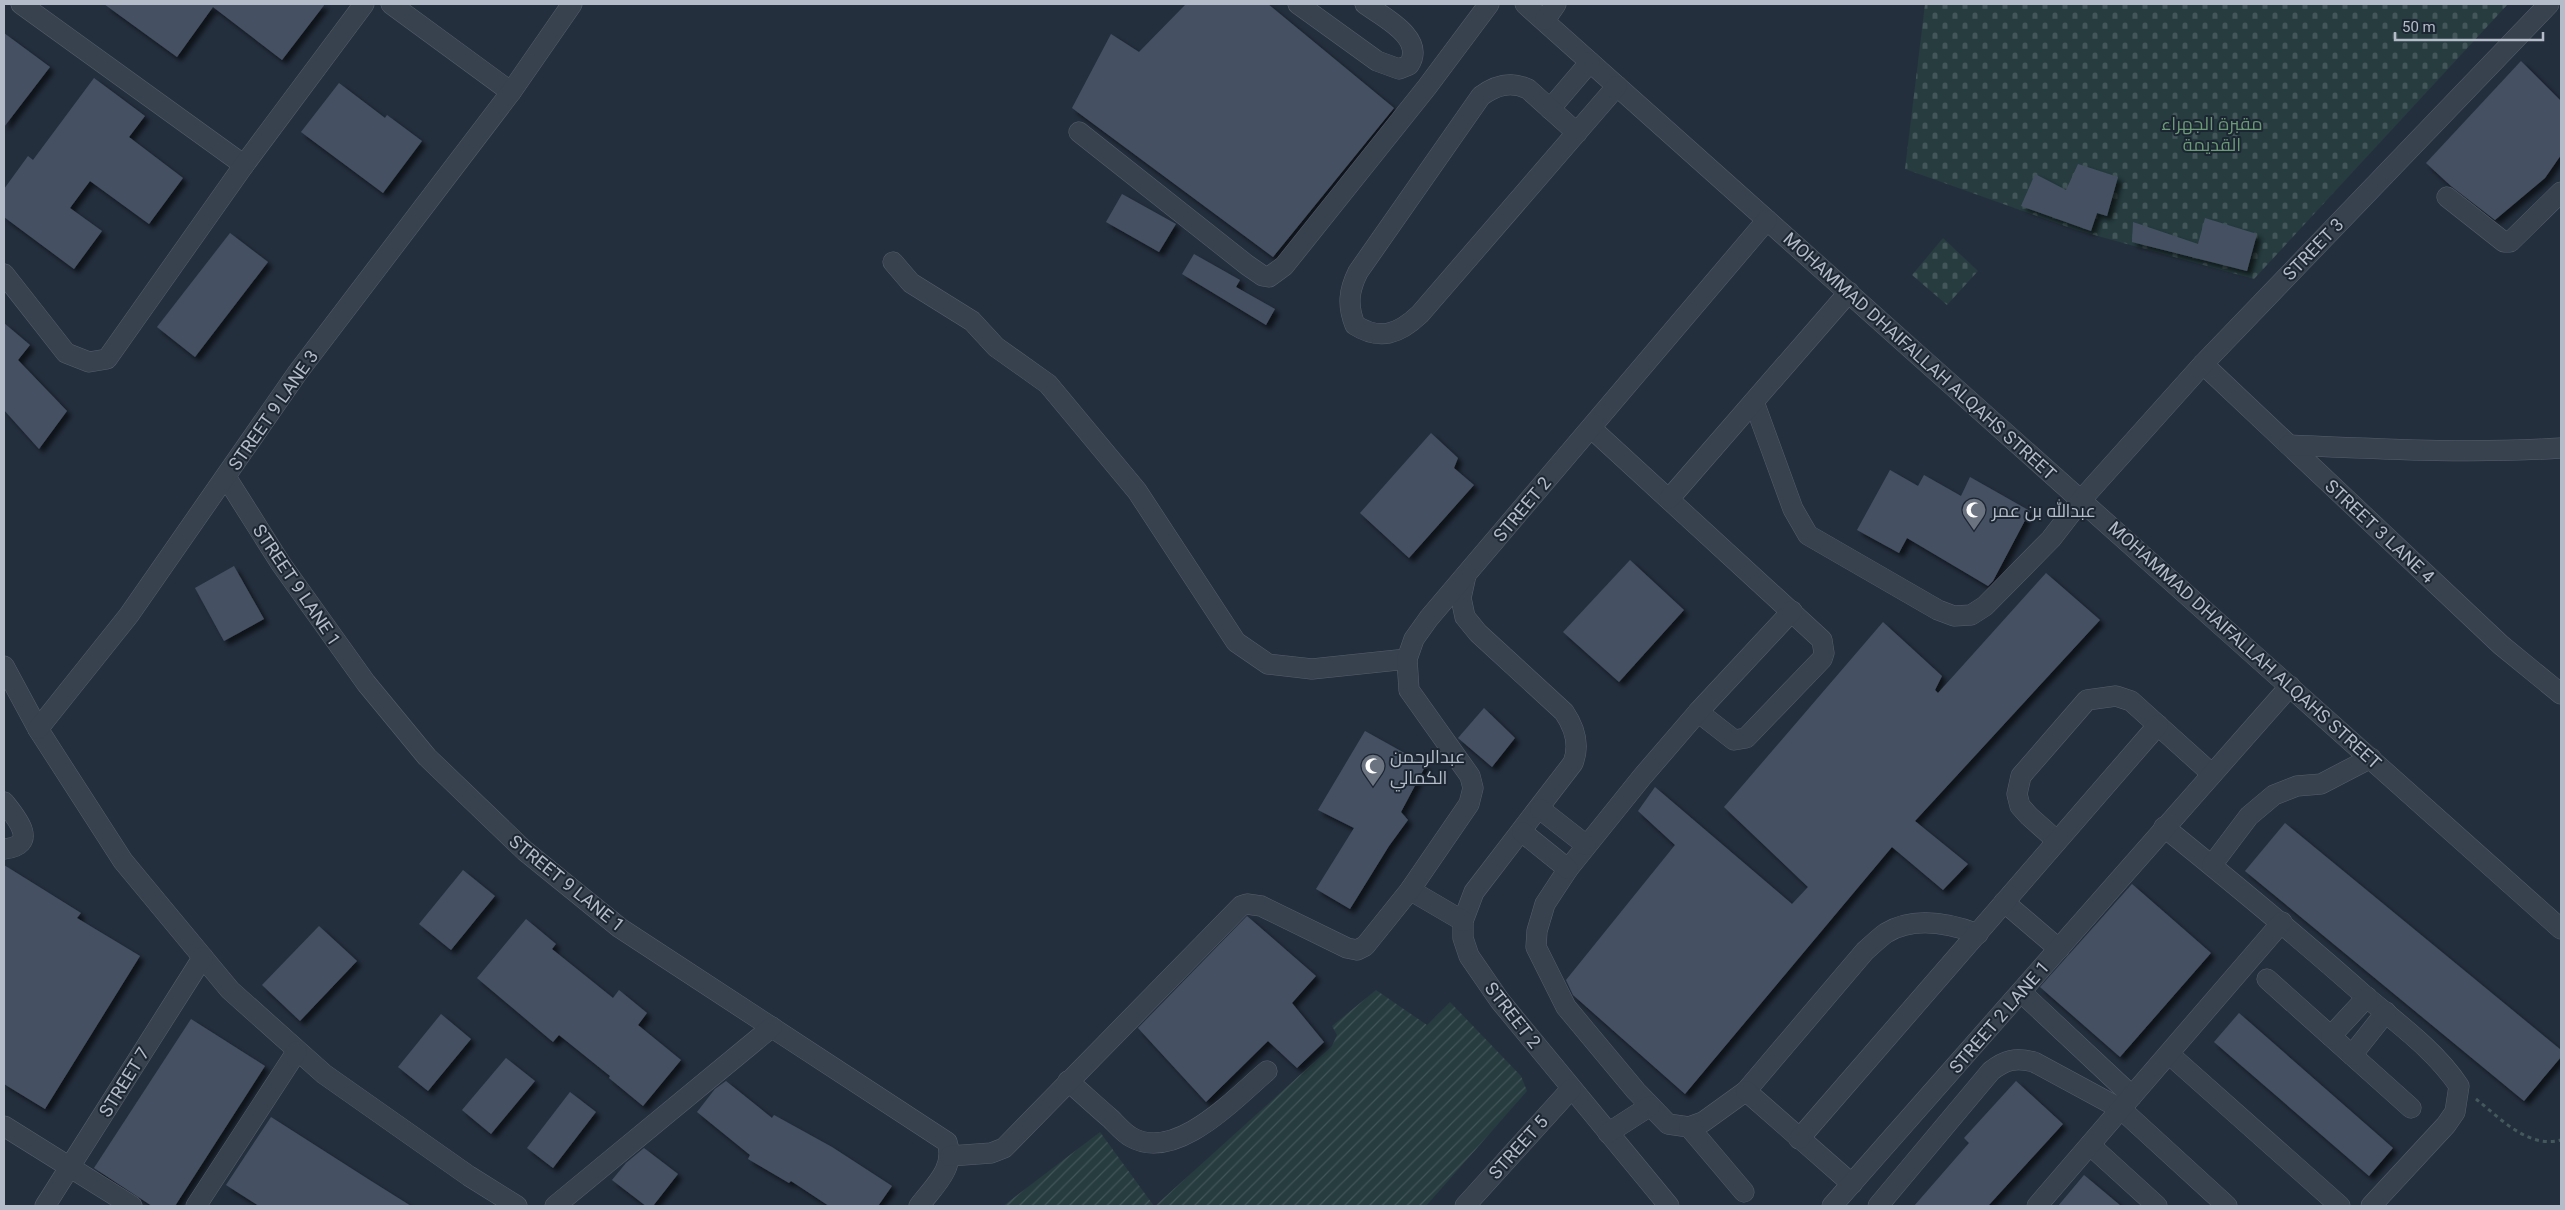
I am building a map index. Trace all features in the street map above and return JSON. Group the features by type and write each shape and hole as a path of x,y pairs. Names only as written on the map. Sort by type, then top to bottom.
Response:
{"street":[{"path":"21,4 244,165"},
{"path":"4,274 66,353 88,362 107,358 244,165 364,4"},
{"path":"391,4 511,92"},
{"name":"STREET 9 LANE 3","path":"38,729 129,615 298,372 511,92 572,4"},
{"path":"1298,4 1377,62 1398,69 1409,65 1414,54 1411,41 1398,28 1365,4"},
{"path":"1079,132 1247,265 1264,276 1269,276 1284,266 1427,87 1489,4"},
{"name":"MOHAMMAD DHAIFALLAH ALQAHS STREET","path":"1525,4 2082,499 2561,929"},
{"path":"1545,20 1556,4"},
{"name":"STREET 3","path":"1754,402 1793,509 1808,535 1938,610 1954,616 1971,614 1985,606 2051,539 2082,499 2203,364 2549,4"},
{"path":"1550,110 1590,62"},
{"path":"1577,133 1528,89 1519,85 1496,87 1481,96 1358,272 1351,286 1349,300 1350,313 1355,325 1374,335 1392,333 1409,324 1577,133 1617,86"},
{"path":"2448,197 2504,242 2510,242 2561,192"},
{"name":"STREET 2","path":"1668,1206 1500,1001 1469,956 1463,938 1463,921 1474,892 1574,763 1577,747 1573,728 1564,712 1478,633 1465,617 1461,598 1466,574 1767,220"},
{"path":"893,262 911,283 972,322 996,347 1048,384 1138,491 1236,642 1268,664 1312,669 1407,659"},
{"path":"1669,499 1849,292"},
{"name":"STREET 3 LANE 4","path":"2203,364 2501,645 2561,694"},
{"path":"1591,428 1822,640 1824,653 1822,659 1746,738 1734,740 1698,712"},
{"path":"2289,445 2425,451 2504,452 2561,448"},
{"name":"STREET 9 LANE 1","path":"226,477 312,610 366,683 427,758 475,805 564,885 620,928 940,1136 946,1142 950,1156"},
{"path":"919,1206 948,1167 950,1156 991,1154 1004,1148 1241,906 1247,904 1261,906 1347,948 1357,950 1364,946 1410,890 1469,804 1473,788 1470,776 1412,696 1406,674 1407,659 1414,639 1466,574"},
{"path":"1792,612 1698,712 1586,845 1545,904 1537,931 1536,947 1566,1006 1650,1106 1668,1124 1689,1128 1703,1122 1746,1091 1865,951 1887,933 1910,925 1932,922 1952,924 1978,934"},
{"path":"4,666 38,729 123,861 230,990 324,1074 469,1176 517,1206"},
{"name":"STREET 2 LANE 1","path":"1832,1206 2290,686"},
{"path":"2056,840 2020,806 2017,794 2021,776 2087,700 2116,696 2131,701 2212,774"},
{"path":"1799,1139 2158,724"},
{"path":"2212,865 2249,816 2274,795 2297,786 2321,784 2371,758"},
{"path":"4,802 23,825 24,832 19,842 11,848 4,848"},
{"path":"1540,809 1586,845"},
{"path":"2164,827 2282,922 2386,1012 2446,1067 2459,1086 2455,1112 2446,1125 2371,1206"},
{"path":"1522,832 1568,869"},
{"path":"1410,890 1463,921"},
{"path":"2004,902 2059,949"},
{"path":"2037,1206 2282,922"},
{"name":"STREET 7","path":"45,1206 203,957"},
{"path":"2267,979 2410,1108"},
{"path":"2020,992 2227,1206"},
{"path":"2330,1036 2366,996"},
{"path":"2352,1055 2386,1012"},
{"path":"555,1206 772,1027"},
{"path":"196,1206 297,1051"},
{"path":"2169,1054 2340,1206"},
{"path":"1884,1204 1971,1095 1991,1071 2001,1063 2022,1058 2127,1103"},
{"path":"1068,1081 1131,1137 1148,1144 1181,1138 1199,1127 1267,1071"},
{"path":"1947,1076 1971,1095"},
{"name":"STREET 5","path":"1465,1206 1571,1089"},
{"path":"1746,1091 1852,1184"},
{"path":"1608,1133 1650,1106"},
{"path":"4,1126 132,1206"},
{"path":"1689,1128 1744,1192"},
{"path":"2090,1145 2157,1206"}],"path":[{"path":"2459,1086 2527,1138 2552,1143 2561,1140"}],"green space":[{"name":"مقبرة الجهراء القديمة","path":"1925,4 2508,4 2254,279 2076,230 1905,169"},
{"path":"1943,238 1978,271 1947,305 1912,275"},
{"path":"1376,990 1427,1025 1450,1002 1521,1076 1527,1091 1426,1206 1155,1206 1332,1046 1337,1035 1332,1026"},
{"path":"1100,1132 1154,1206 1003,1206"}],"building":[{"path":"104,4 325,4 282,60 213,7 177,57"},
{"path":"1186,4 1268,4 1394,108 1273,257 1072,108 1111,34 1139,52"},
{"path":"4,33 50,67 4,127"},
{"path":"2521,61 2561,101 2561,155 2545,178 2495,220 2451,186 2426,163"},
{"path":"94,78 145,116 129,137 183,178 149,224 90,181 70,208 102,231 74,269 4,217 4,189 28,156 33,160"},
{"path":"339,83 385,118 387,115 422,141 383,193 301,132"},
{"path":"2078,164 2118,177 2107,216 2097,213 2091,231 2021,206 2035,174 2066,190"},
{"path":"1122,194 1176,224 1159,252 1106,222"},
{"path":"2205,218 2257,234 2247,271 2132,242 2133,222 2198,244"},
{"path":"230,233 268,262 195,357 157,327"},
{"path":"1194,254 1240,280 1236,287 1275,309 1266,325 1182,274"},
{"path":"4,323 30,345 18,360 67,411 39,449 4,410"},
{"path":"1431,433 1458,458 1454,468 1474,485 1409,558 1360,513"},
{"name":"عبدالله بن عمر","path":"1890,470 1918,486 1924,475 1961,496 1970,477 2030,511 1993,581 1988,586 1907,538 1899,553 1857,530"},
{"path":"1630,560 1684,610 1619,682 1563,632"},
{"path":"234,566 264,619 224,641 195,588"},
{"path":"2046,573 2100,620 1915,821 1968,864 1943,890 1892,847 1685,1094 1573,995 1566,980 1675,845 1638,811 1655,787 1792,904 1808,887 1724,807 1883,622 1942,676 1935,690 1938,693"},
{"path":"1484,708 1515,738 1492,767 1458,738"},
{"name":"عبدالرحمن الكمالي","path":"1365,731 1426,765 1401,812 1408,820 1389,846 1350,909 1316,889 1354,828 1318,810"},
{"path":"2285,823 2561,1050 2561,1057 2524,1101 2245,871"},
{"path":"4,865 81,913 77,918 140,956 45,1109 4,1084"},
{"path":"463,870 495,896 451,950 419,924"},
{"path":"2132,884 2211,953 2120,1057 2040,987"},
{"path":"1247,916 1316,976 1292,1003 1324,1042 1297,1068 1268,1041 1206,1102 1138,1028"},
{"path":"526,919 556,944 552,949 613,998 619,990 647,1013 638,1025 681,1060 643,1106 609,1078 610,1076 559,1035 553,1042 477,978"},
{"path":"319,926 357,961 300,1021 262,985"},
{"path":"2239,1013 2393,1148 2369,1176 2214,1042"},
{"path":"441,1014 471,1039 428,1091 398,1067"},
{"path":"191,1019 265,1066 175,1206 152,1206 94,1168"},
{"path":"506,1058 535,1081 491,1134 462,1110"},
{"path":"726,1081 772,1118 774,1115 832,1147 892,1186 878,1206 829,1206 791,1181 789,1183 748,1159 750,1155 697,1112 715,1089"},
{"path":"2016,1081 2063,1124 1988,1206 1914,1206 1969,1143 1964,1138"},
{"path":"570,1092 596,1112 553,1168 527,1148"},
{"path":"271,1117 411,1206 259,1206 226,1185"},
{"path":"644,1148 678,1174 653,1206 646,1206 612,1180 626,1163"},
{"path":"2084,1175 2121,1206 2058,1206"}],"place":[{"name":"عبدالله بن عمر","path":"1974,531"},
{"name":"عبدالرحمن الكمالي","path":"1373,787"}]}
